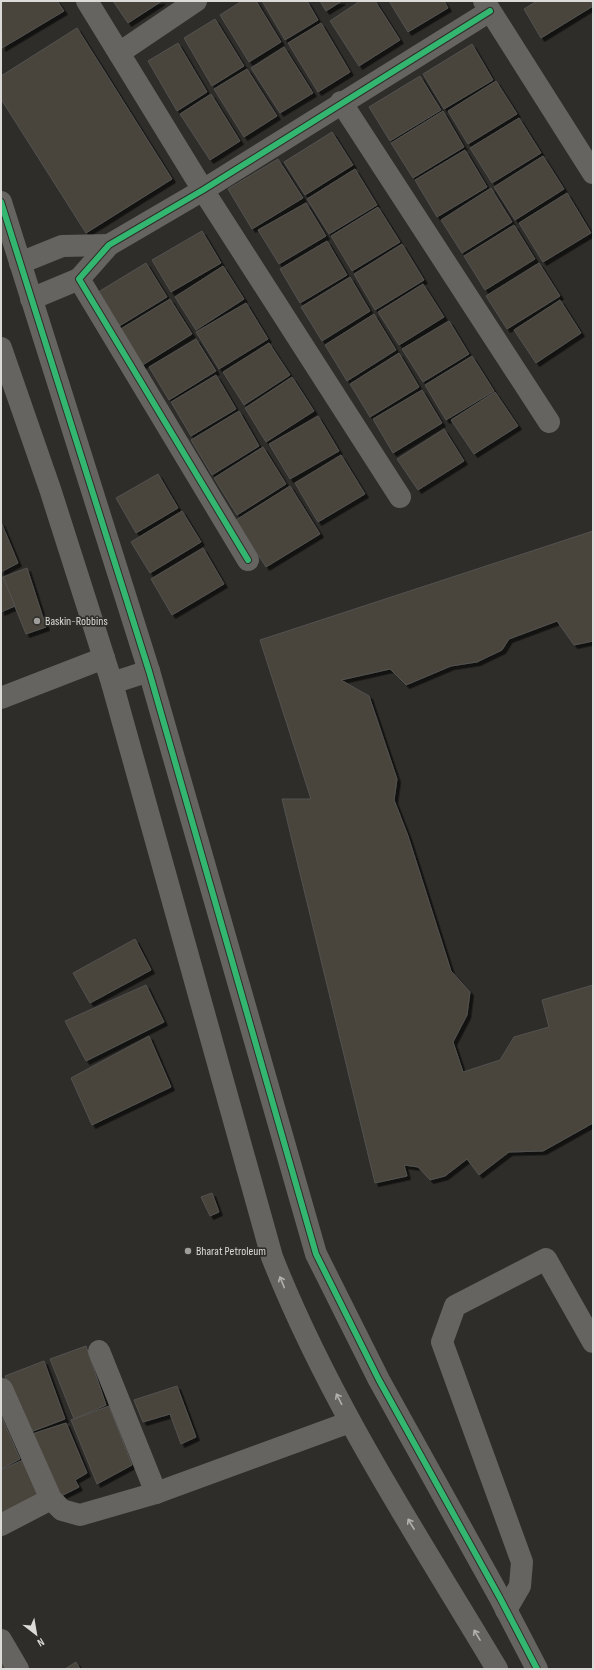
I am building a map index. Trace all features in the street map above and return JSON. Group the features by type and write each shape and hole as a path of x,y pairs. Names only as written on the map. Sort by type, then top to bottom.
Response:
{"street":[{"path":"87,1 203,190 400,497"},
{"path":"119,53 196,1"},
{"path":"31,299 79,279 109,245 203,190 487,6 593,173"},
{"path":"341,102 549,422"},
{"path":"1,202 149,671 316,1254 379,1380 537,1669"},
{"path":"20,263 62,246 109,245"},
{"path":"79,279 248,560"},
{"path":"1,348 50,489 112,683 272,1257 288,1298 350,1422 497,1669"},
{"path":"1,698 104,658"},
{"path":"112,683 149,671"},
{"path":"506,1610 520,1586 522,1562 442,1342 455,1306 546,1259 593,1342"},
{"path":"99,1351 156,1494"},
{"path":"2,1389 51,1499 62,1510 80,1515 156,1494 350,1422"},
{"path":"1,1525 51,1499"},
{"path":"1,1640 18,1669"}],"building":[{"path":"1,1 57,1 64,11 2,48"},
{"path":"113,1 162,1 128,23"},
{"path":"242,1 256,1 281,42 249,62 220,15"},
{"path":"262,1 307,1 318,20 285,40"},
{"path":"320,1 342,1 326,11"},
{"path":"360,1 375,1 400,40 359,66 330,21"},
{"path":"389,1 444,1 448,8 408,32"},
{"path":"537,1 591,1 593,6 541,38 524,9"},
{"path":"215,19 244,66 212,86 184,38"},
{"path":"321,23 350,72 318,92 288,43"},
{"path":"77,28 172,179 86,233 1,99 1,76"},
{"path":"178,43 207,92 177,111 148,61"},
{"path":"472,44 493,80 444,109 423,74"},
{"path":"284,47 313,93 280,113 251,68"},
{"path":"247,69 277,116 244,137 214,89"},
{"path":"420,76 441,110 390,141 369,107"},
{"path":"496,81 517,114 468,144 448,111"},
{"path":"211,94 240,141 210,160 180,114"},
{"path":"443,111 464,147 413,178 391,143"},
{"path":"519,118 541,153 492,183 470,148"},
{"path":"332,132 353,165 305,195 284,162"},
{"path":"465,150 487,187 437,217 415,180"},
{"path":"543,156 564,189 515,220 494,187"},
{"path":"278,159 303,198 252,229 228,189"},
{"path":"355,169 377,205 329,234 307,199"},
{"path":"491,188 512,222 462,253 441,220"},
{"path":"567,193 591,233 543,262 519,223"},
{"path":"306,203 326,236 279,264 258,230"},
{"path":"378,207 400,242 352,271 331,236"},
{"path":"514,225 535,259 485,290 464,256"},
{"path":"202,231 221,263 171,292 152,260"},
{"path":"327,241 347,275 300,303 280,269"},
{"path":"402,244 424,280 375,310 354,274"},
{"path":"146,263 167,297 116,328 95,294"},
{"path":"539,263 560,296 507,329 486,296"},
{"path":"223,266 244,299 196,330 175,297"},
{"path":"350,277 370,311 322,341 301,307"},
{"path":"423,284 444,317 399,345 378,312"},
{"path":"170,299 192,334 141,366 119,330"},
{"path":"560,300 581,333 536,363 514,330"},
{"path":"246,303 268,339 219,369 196,332"},
{"path":"374,314 396,350 347,381 325,345"},
{"path":"449,321 469,354 423,382 402,349"},
{"path":"196,339 216,371 169,400 149,367"},
{"path":"269,343 290,375 244,405 223,372"},
{"path":"399,353 419,387 370,417 350,384"},
{"path":"472,356 494,391 446,420 425,385"},
{"path":"216,375 236,409 191,436 171,402"},
{"path":"292,377 314,411 266,442 245,408"},
{"path":"422,390 442,423 393,453 373,419"},
{"path":"495,392 518,426 474,454 451,420"},
{"path":"239,411 259,446 212,475 191,440"},
{"path":"318,416 339,451 290,479 269,444"},
{"path":"444,429 464,461 418,490 397,459"},
{"path":"263,447 286,484 237,515 214,478"},
{"path":"341,455 365,494 318,522 295,483"},
{"path":"158,474 178,508 136,533 116,498"},
{"path":"290,486 320,534 266,567 236,520"},
{"path":"182,511 201,542 150,573 131,542"},
{"path":"1,522 18,563 1,572"},
{"path":"593,531 593,641 574,645 557,621 509,639 502,650 477,662 451,666 406,685 390,669 341,680 369,696 397,779 394,800 408,836 451,971 470,992 467,1015 453,1042 463,1072 500,1060 514,1037 549,1027 542,1000 593,985 593,1123 543,1151 509,1152 479,1175 467,1159 445,1176 430,1180 418,1167 404,1165 407,1176 375,1183 282,799 311,799 260,640"},
{"path":"203,548 224,584 172,615 151,579"},
{"path":"27,568 46,627 26,634 3,577"},
{"path":"3,577 15,606 1,612 1,578"},
{"path":"135,939 151,970 90,1003 73,973"},
{"path":"146,985 164,1022 86,1061 65,1021"},
{"path":"149,1036 171,1087 92,1125 71,1078"},
{"path":"212,1193 219,1212 210,1216 201,1197"},
{"path":"86,1346 106,1405 74,1419 50,1359"},
{"path":"44,1361 65,1419 28,1433 5,1376"},
{"path":"177,1386 196,1437 181,1444 170,1414 143,1422 134,1400"},
{"path":"109,1406 132,1465 97,1484 71,1420"},
{"path":"1,1418 20,1459 1,1469"},
{"path":"66,1423 87,1473 75,1480 79,1487 57,1498 29,1435"},
{"path":"23,1460 39,1500 1,1521 1,1470"},
{"path":"1,1653 11,1669 1,1669"},
{"path":"76,1662 80,1669 65,1669"}],"cycle path":[{"path":"248,560 79,279 109,245 203,190 490,11"},
{"path":"1,202 149,671 316,1254 379,1380 500,1598 537,1669"}],"place":[{"name":"Baskin-Robbins","path":"37,621"},
{"name":"Bharat Petroleum","path":"188,1251"}]}
